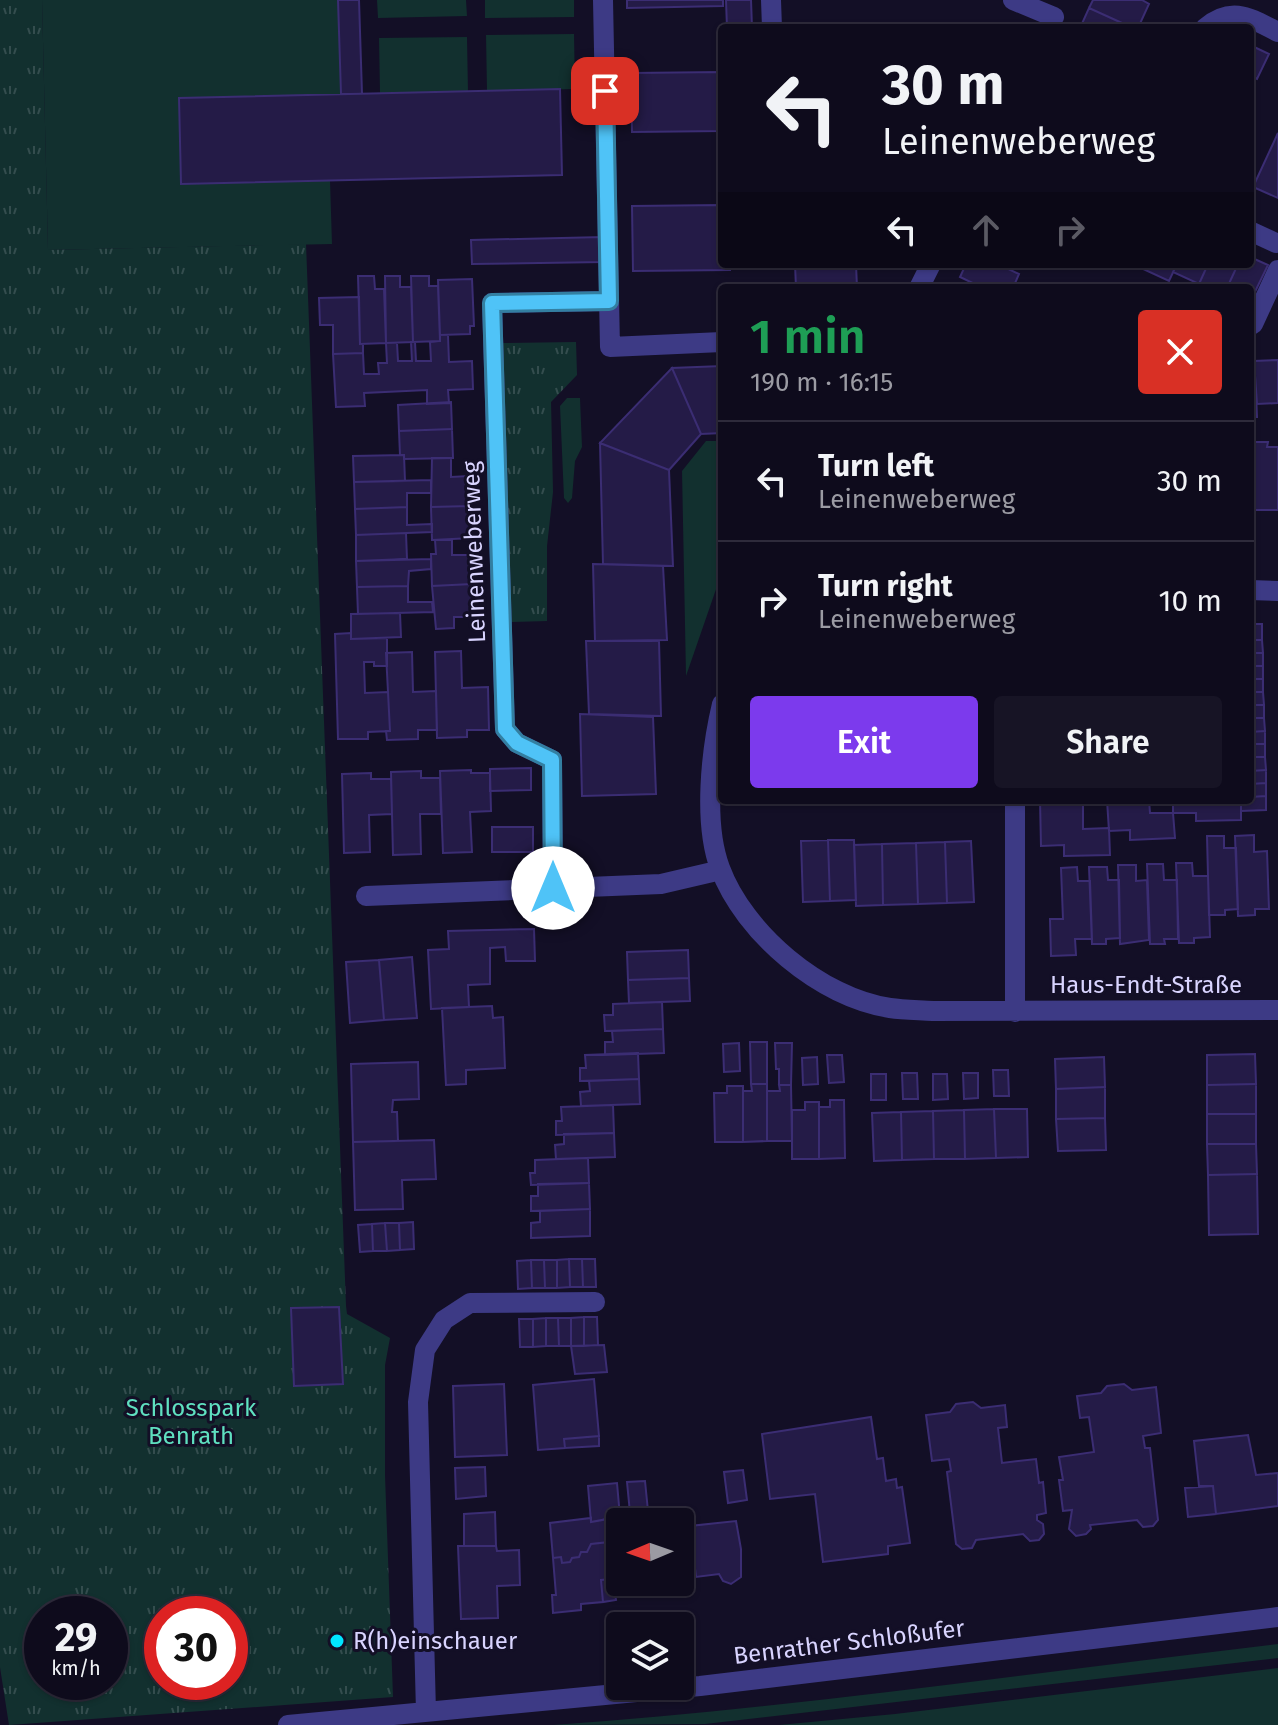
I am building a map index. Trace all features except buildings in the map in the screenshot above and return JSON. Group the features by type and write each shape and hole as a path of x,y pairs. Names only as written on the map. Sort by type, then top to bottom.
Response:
{"street":[{"path":"603,0 610,347 718,342"},
{"path":"771,0 772,24"},
{"path":"1013,0 1055,15"},
{"path":"1211,24 1224,15 1244,15 1278,32"},
{"path":"1254,233 1277,245"},
{"path":"1254,322 1278,270"},
{"name":"Leinenweberweg","path":"553,888 552,760 517,743 505,729 492,303 609,301"},
{"path":"1254,590 1278,591"},
{"name":"Haus-Endt-Straße","path":"718,729 710,780 713,830 721,870 743,909 778,951 809,974 845,994 888,1008 1015,1012 1278,1010"},
{"name":"Haus-Endt-Straße","path":"1015,804 1015,1012"},
{"path":"366,896 661,884 721,870"},
{"path":"426,1712 419,1379 425,1350 449,1315 470,1303 595,1302"},
{"name":"Benrather Schloßufer","path":"288,1725 700,1686 1278,1617"}],"green space":[{"name":"Schlosspark Benrath","path":"0,0 42,0 48,250 306,244 346,1306 347,1314 390,1338 385,1365 385,1476 393,1697 9,1725 0,1667"},
{"path":"42,0 338,0 341,94 179,98 181,183 330,180 332,244 48,250"},
{"path":"377,0 466,0 467,16 378,18"},
{"path":"485,0 574,0 574,17 485,18"},
{"path":"574,34 575,89 487,91 486,35"},
{"path":"467,37 468,92 380,93 379,38"},
{"path":"576,342 577,375 551,402 553,492 547,546 547,621 511,622 503,343"},
{"path":"567,398 580,398 582,447 575,461 572,498 568,503 564,498 560,406"},
{"path":"706,441 718,441 718,584 686,676 682,471"},
{"path":"1278,1644 1278,1658 705,1724 553,1725 825,1699"},
{"path":"1278,1668 1278,1725 779,1725 895,1714"}],"place":[{"name":"R(h)einschauer","path":"337,1641"}],"route":[{"path":"553,888 552,760 517,743 505,729 492,303 609,301 605,91"}]}
